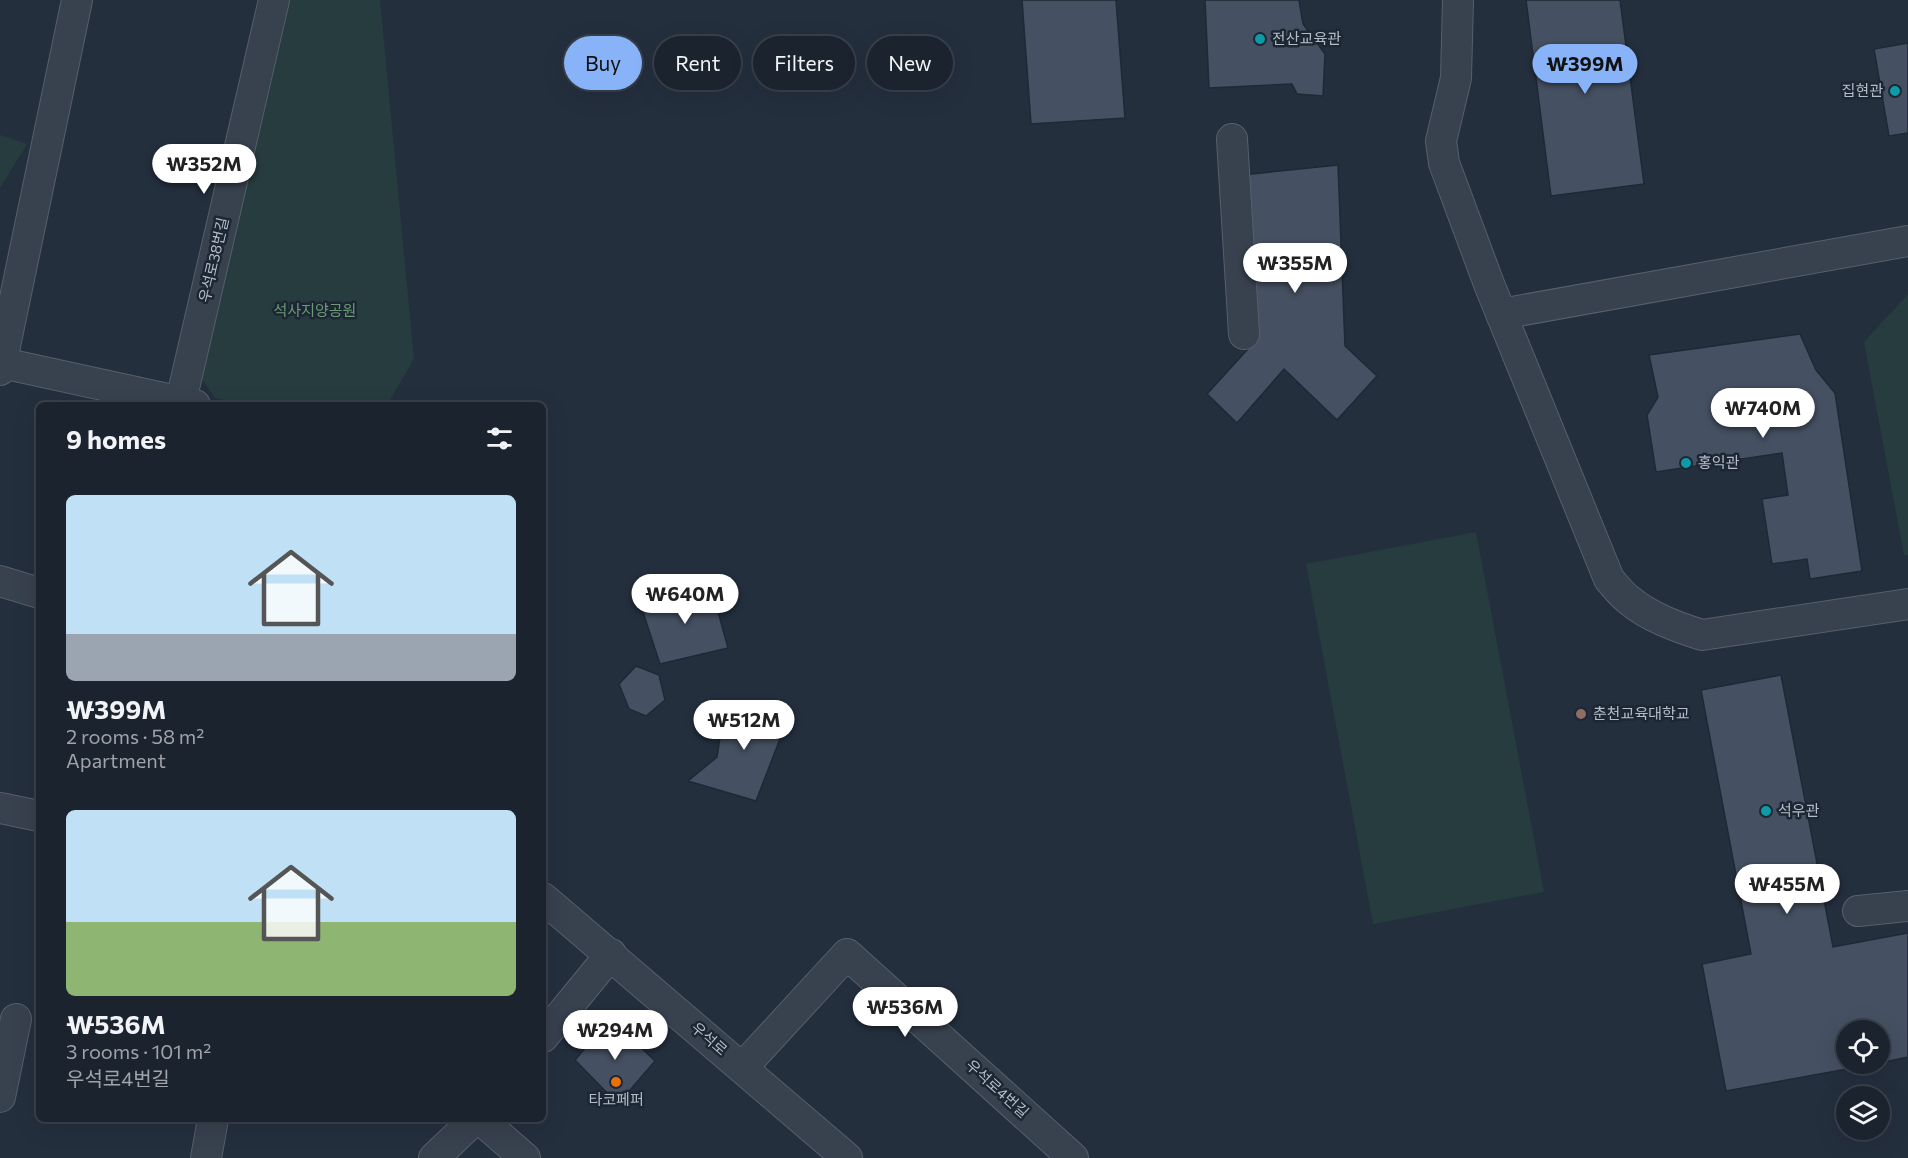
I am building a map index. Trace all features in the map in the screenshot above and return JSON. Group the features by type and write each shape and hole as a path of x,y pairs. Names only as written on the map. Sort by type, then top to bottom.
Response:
{"street":[{"path":"77,0 1,366 183,402"},
{"name":"우석로38번길","path":"188,402 274,0"},
{"path":"1458,0 1456,78 1442,141 1444,163 1501,314 1609,579 1629,600 1651,614 1702,635 1908,604"},
{"path":"1232,139 1244,334"},
{"path":"1501,314 1908,241"},
{"path":"0,581 36,592"},
{"path":"0,808 36,815"},
{"name":"우석로","path":"546,901 847,1158"},
{"path":"1858,911 1908,906"},
{"path":"546,1033 610,954"},
{"name":"우석로4번길","path":"743,1067 847,954 1073,1158"},
{"path":"0,1097 18,1019"},
{"path":"206,1158 212,1122"},
{"path":"434,1158 472,1122"},
{"path":"483,1122 525,1158"}],"green space":[{"name":"석사지양공원","path":"290,0 380,0 414,359 389,402 231,402 215,398 202,379"},
{"path":"0,135 27,144 0,188"},
{"path":"1908,294 1908,555 1904,555 1864,342"},
{"path":"1476,532 1544,892 1373,924 1306,564"}],"building":[{"path":"1022,0 1116,0 1125,118 1031,124"},
{"name":"전산교육관","path":"1205,0 1299,0 1303,24 1325,54 1323,96 1297,94 1292,84 1209,88"},
{"path":"1526,0 1620,0 1644,184 1551,196"},
{"name":"집현관","path":"1908,43 1908,133 1889,136 1874,49"},
{"path":"1338,165 1345,346 1377,376 1337,420 1284,369 1237,423 1207,394 1257,339 1242,175"},
{"name":"홍익관","path":"1800,334 1816,370 1835,393 1862,571 1810,579 1807,559 1772,564 1762,499 1788,495 1782,453 1656,472 1647,415 1658,397 1649,355"},
{"path":"711,586 728,648 660,664 640,603"},
{"path":"636,666 659,675 665,700 646,716 629,709 619,684"},
{"name":"석우관","path":"1781,675 1833,947 1908,933 1908,1057 1890,1061 1890,1020 1836,1020 1836,1071 1726,1091 1702,964 1751,954 1701,690"},
{"path":"725,704 790,713 756,801 688,781 717,757"},
{"name":"타코페퍼","path":"611,1018 655,1061 618,1104 575,1060"}],"place":[{"name":"전산교육관","path":"1260,39"},
{"name":"집현관","path":"1895,91"},
{"name":"홍익관","path":"1686,463"},
{"name":"춘천교육대학교","path":"1581,714"},
{"name":"석우관","path":"1766,811"},
{"name":"타코페퍼","path":"616,1082"}]}
